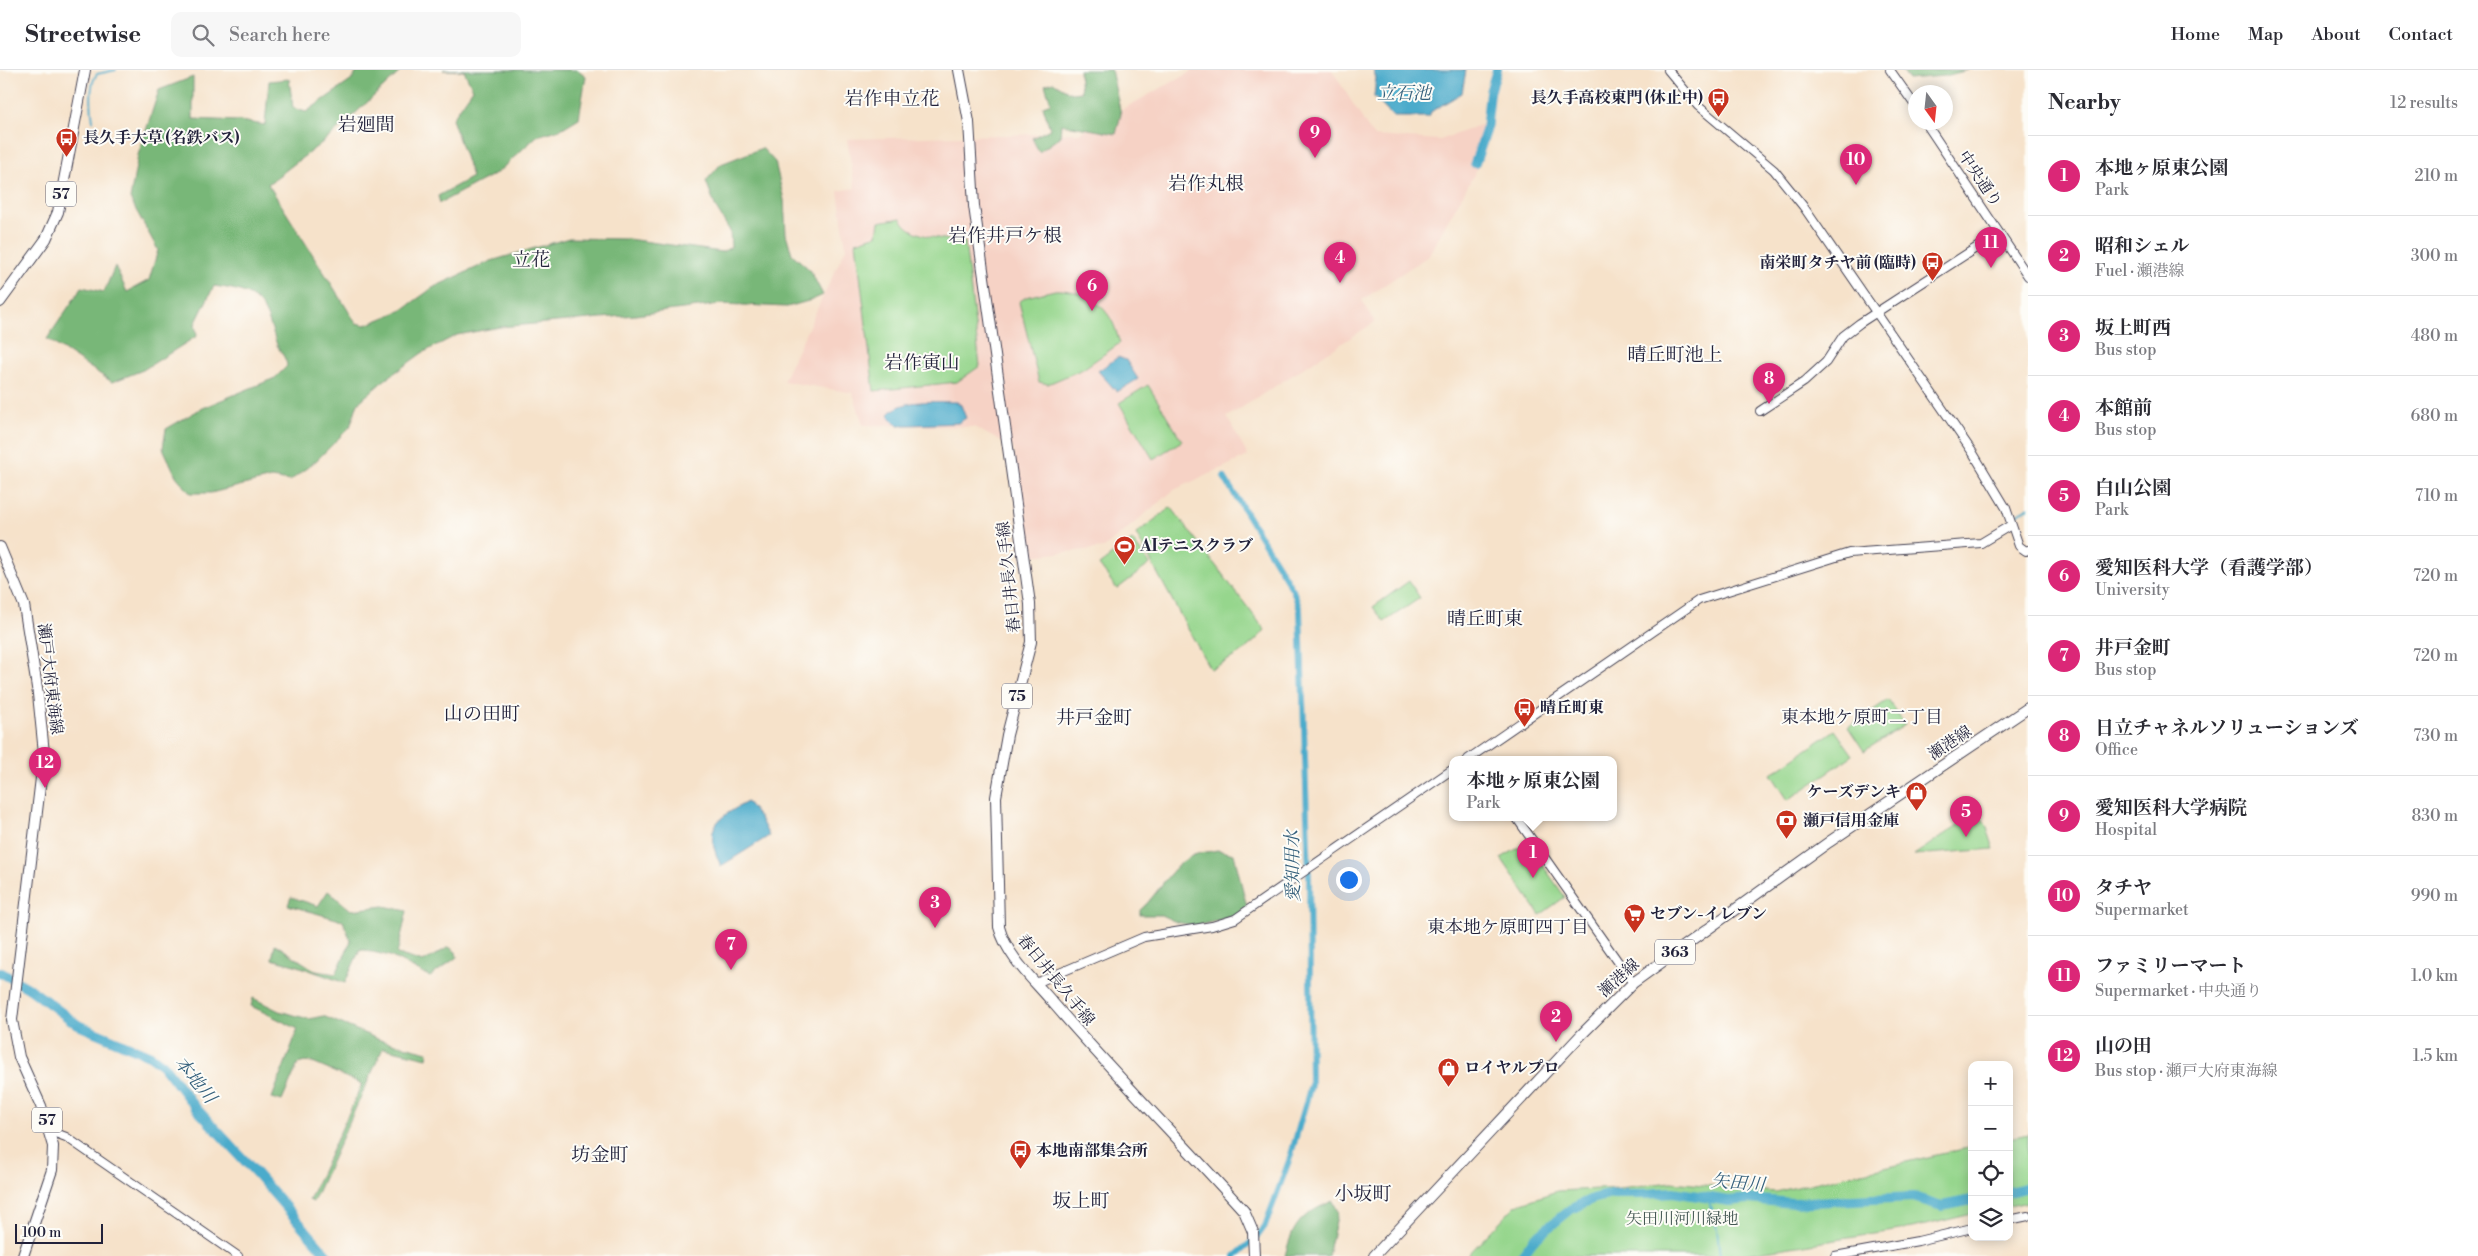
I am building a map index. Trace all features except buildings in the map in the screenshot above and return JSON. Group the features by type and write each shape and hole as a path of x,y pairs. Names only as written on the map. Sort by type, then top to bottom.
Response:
{"main road":[{"name":"57","path":"0,302 46,239 58,212 85,70"},
{"name":"春日井長久手線","path":"959,70 969,122 974,206 1030,604 1031,642 1008,735 996,797 1000,926 1009,949 1036,983 1244,1211 1253,1232 1255,1253"},
{"name":"瀬戸大府東海線","path":"0,547 24,605 40,708 44,753 16,974 13,1035 24,1069 50,1132 53,1146 52,1170 23,1256"},
{"name":"瀬港線","path":"1374,1256 1581,1035 1633,984 1829,842 2028,708"}],"street":[{"path":"1668,70 1698,106 1774,170 1787,184 1973,453 2002,501 2019,546 2026,551 2028,550"},
{"path":"1892,73 1908,96"},
{"name":"中央通り","path":"1930,130 2028,276"},
{"path":"1760,411 1804,382 1826,362 1843,336 1860,323 1877,314 1999,233"},
{"path":"1475,756 1698,600 1849,552 1981,543 2011,525"},
{"path":"1036,983 1144,937 1212,926 1235,919 1449,772"},
{"path":"1519,821 1633,984"},
{"path":"50,1132 66,1137 238,1256"},
{"path":"2013,1219 2028,1216"},
{"path":"1835,1256 1918,1241 1968,1229"}],"shaded area":[{"path":"1194,70 1332,70 1373,136 1440,140 1491,121 1480,164 1428,256 1362,300 1375,322 1227,417 1248,456 1174,490 1104,548 1030,556 1013,448 974,427 863,425 853,393 783,381 846,248 838,191 855,188 847,139 1079,133"}],"green space":[{"path":"358,70 402,70 332,135 268,184 356,323 366,325 402,310 434,287 491,261 569,238 628,239 722,252 731,247 730,231 716,208 706,181 721,164 762,148 775,162 784,200 786,234 792,254 810,270 823,295 787,307 722,304 635,315 500,327 457,335 422,353 382,382 358,403 350,427 317,460 290,481 271,478 211,493 190,493 176,476 163,448 166,429 202,408 275,378 287,366 263,307 257,300 241,291 214,286 195,324 197,336 143,370 112,382 47,339 82,287 104,292 115,266 127,292 149,280 158,250 130,199 138,155 159,90 193,77 193,119 240,121 265,125 269,81 289,79 293,108 306,112 352,80"},
{"path":"443,70 578,70 586,76 579,118 561,129 537,136 498,172 440,203 438,196 472,177 452,119 473,89 464,71"},
{"path":"1079,70 1111,70 1121,114 1116,134 1061,124 1060,137 1039,152 1032,138 1050,129 1043,106 1051,103 1045,85 1053,82 1071,93 1081,92"},
{"path":"1902,70 1968,70 1945,76 1908,79"},
{"path":"901,218 906,225 920,234 965,242 980,366 957,382 874,391 856,242 877,235 879,222"},
{"path":"1055,290 1072,291 1088,297 1102,307 1115,326 1120,343 1083,369 1048,384 1039,382 1019,302 1026,297"},
{"path":"1148,385 1182,441 1153,459 1119,403"},
{"path":"1171,507 1265,630 1240,653 1210,669 1136,534"},
{"name":"AIテニスクラブ","path":"1132,540 1150,564 1117,589 1099,565"},
{"path":"1409,581 1420,598 1384,622 1373,607"},
{"path":"1888,700 1905,725 1864,751 1848,727"},
{"path":"1835,730 1853,755 1788,800 1771,774"},
{"path":"1977,812 1986,825 1994,849 1914,855"},
{"path":"1527,843 1565,897 1540,915 1501,858"},
{"path":"1217,850 1234,854 1247,907 1235,916 1196,926 1176,922 1161,915 1140,915 1140,910 1178,866 1194,855"},
{"path":"328,891 351,910 384,906 407,911 397,954 423,962 449,947 456,952 457,957 430,977 390,956 360,949 345,983 272,959 275,944 316,971 336,974 351,941 343,921 288,905 291,897 318,906"},
{"path":"253,998 279,1011 309,1019 323,1016 380,1040 428,1052 427,1058 383,1048 313,1202 309,1200 362,1084 308,1061 298,1064 282,1101 272,1098 298,1029 251,1006"},
{"path":"2028,1134 2028,1202 2013,1205 2013,1151 2013,1137"},
{"name":"矢田川河川緑地","path":"1968,1148 1968,1215 1913,1228 1733,1256 1467,1256 1516,1205 1557,1191 1619,1188 1672,1182 1775,1192"},
{"path":"1333,1201 1338,1212 1328,1256 1285,1256 1292,1235 1300,1221 1314,1210"}],"water":[{"name":"立石池","path":"1373,70 1466,70 1462,93 1432,111 1429,117 1393,117 1374,97 1376,78"},
{"path":"1118,357 1126,360 1138,379 1117,392 1098,371"},
{"path":"921,402 957,402 961,405 966,418 958,423 898,425 890,419 889,414 902,405"},
{"path":"747,802 760,818 769,836 721,866 713,842 715,826 726,814"}],"waterway":[{"path":"93,121 91,96 94,78 97,74 116,70"},
{"path":"1475,163 1486,131 1490,92 1497,70"},
{"name":"愛知用水","path":"1224,477 1293,590 1300,610 1309,876 1311,1085 1290,1158 1265,1226 1257,1237 1235,1256"},
{"path":"2012,519 2028,507"},
{"name":"本地川","path":"0,972 30,989 78,1025 151,1056 163,1065 195,1107 256,1173 328,1256"},
{"name":"矢田川","path":"2013,1191 2028,1187"},
{"name":"矢田川","path":"1521,1256 1534,1239 1571,1209 1592,1199 1612,1194 1673,1192 1729,1201 1748,1199 1793,1203 1913,1197 1942,1206 1968,1201"},
{"path":"1708,1198 1717,1229 1720,1256"}],"place":[{"name":"長久手高校東門 (休止中)","path":"1719,117"},
{"name":"長久手大草 (名鉄バス)","path":"67,157"},
{"name":"愛知医科大学病院","path":"1315,158"},
{"name":"タチヤ","path":"1856,185"},
{"name":"ファミリーマート","path":"1991,268"},
{"name":"南栄町タチヤ前 (臨時)","path":"1932,282"},
{"name":"本館前","path":"1340,283"},
{"name":"愛知医科大学（看護学部）","path":"1092,311"},
{"name":"日立チャネルソリューションズ","path":"1769,404"},
{"name":"AIテニスクラブ","path":"1124,565"},
{"name":"晴丘町東","path":"1524,727"},
{"name":"山の田","path":"45,788"},
{"name":"ケーズデンキ","path":"1917,811"},
{"name":"白山公園","path":"1966,837"},
{"name":"瀬戸信用金庫","path":"1787,840"},
{"name":"本地ヶ原東公園","path":"1533,878"},
{"name":"坂上町西","path":"935,928"},
{"name":"セブン-イレブン","path":"1634,933"},
{"name":"井戸金町","path":"731,970"},
{"name":"昭和シェル","path":"1556,1042"},
{"name":"ロイヤルプロ","path":"1448,1087"},
{"name":"本地南部集会所","path":"1020,1170"}],"district":[{"name":"岩作申立花","path":"892,99"},
{"name":"岩廻間","path":"366,125"},
{"name":"岩作丸根","path":"1206,184"},
{"name":"岩作井戸ケ根","path":"1005,236"},
{"name":"立花","path":"531,260"},
{"name":"晴丘町池上","path":"1675,355"},
{"name":"岩作寅山","path":"922,363"},
{"name":"晴丘町東","path":"1485,619"},
{"name":"山の田町","path":"482,714"},
{"name":"東本地ケ原町二丁目","path":"1862,717"},
{"name":"井戸金町","path":"1094,718"},
{"name":"東本地ケ原町四丁目","path":"1508,927"},
{"name":"坊金町","path":"600,1155"},
{"name":"小坂町","path":"1363,1194"},
{"name":"坂上町","path":"1081,1201"}]}
